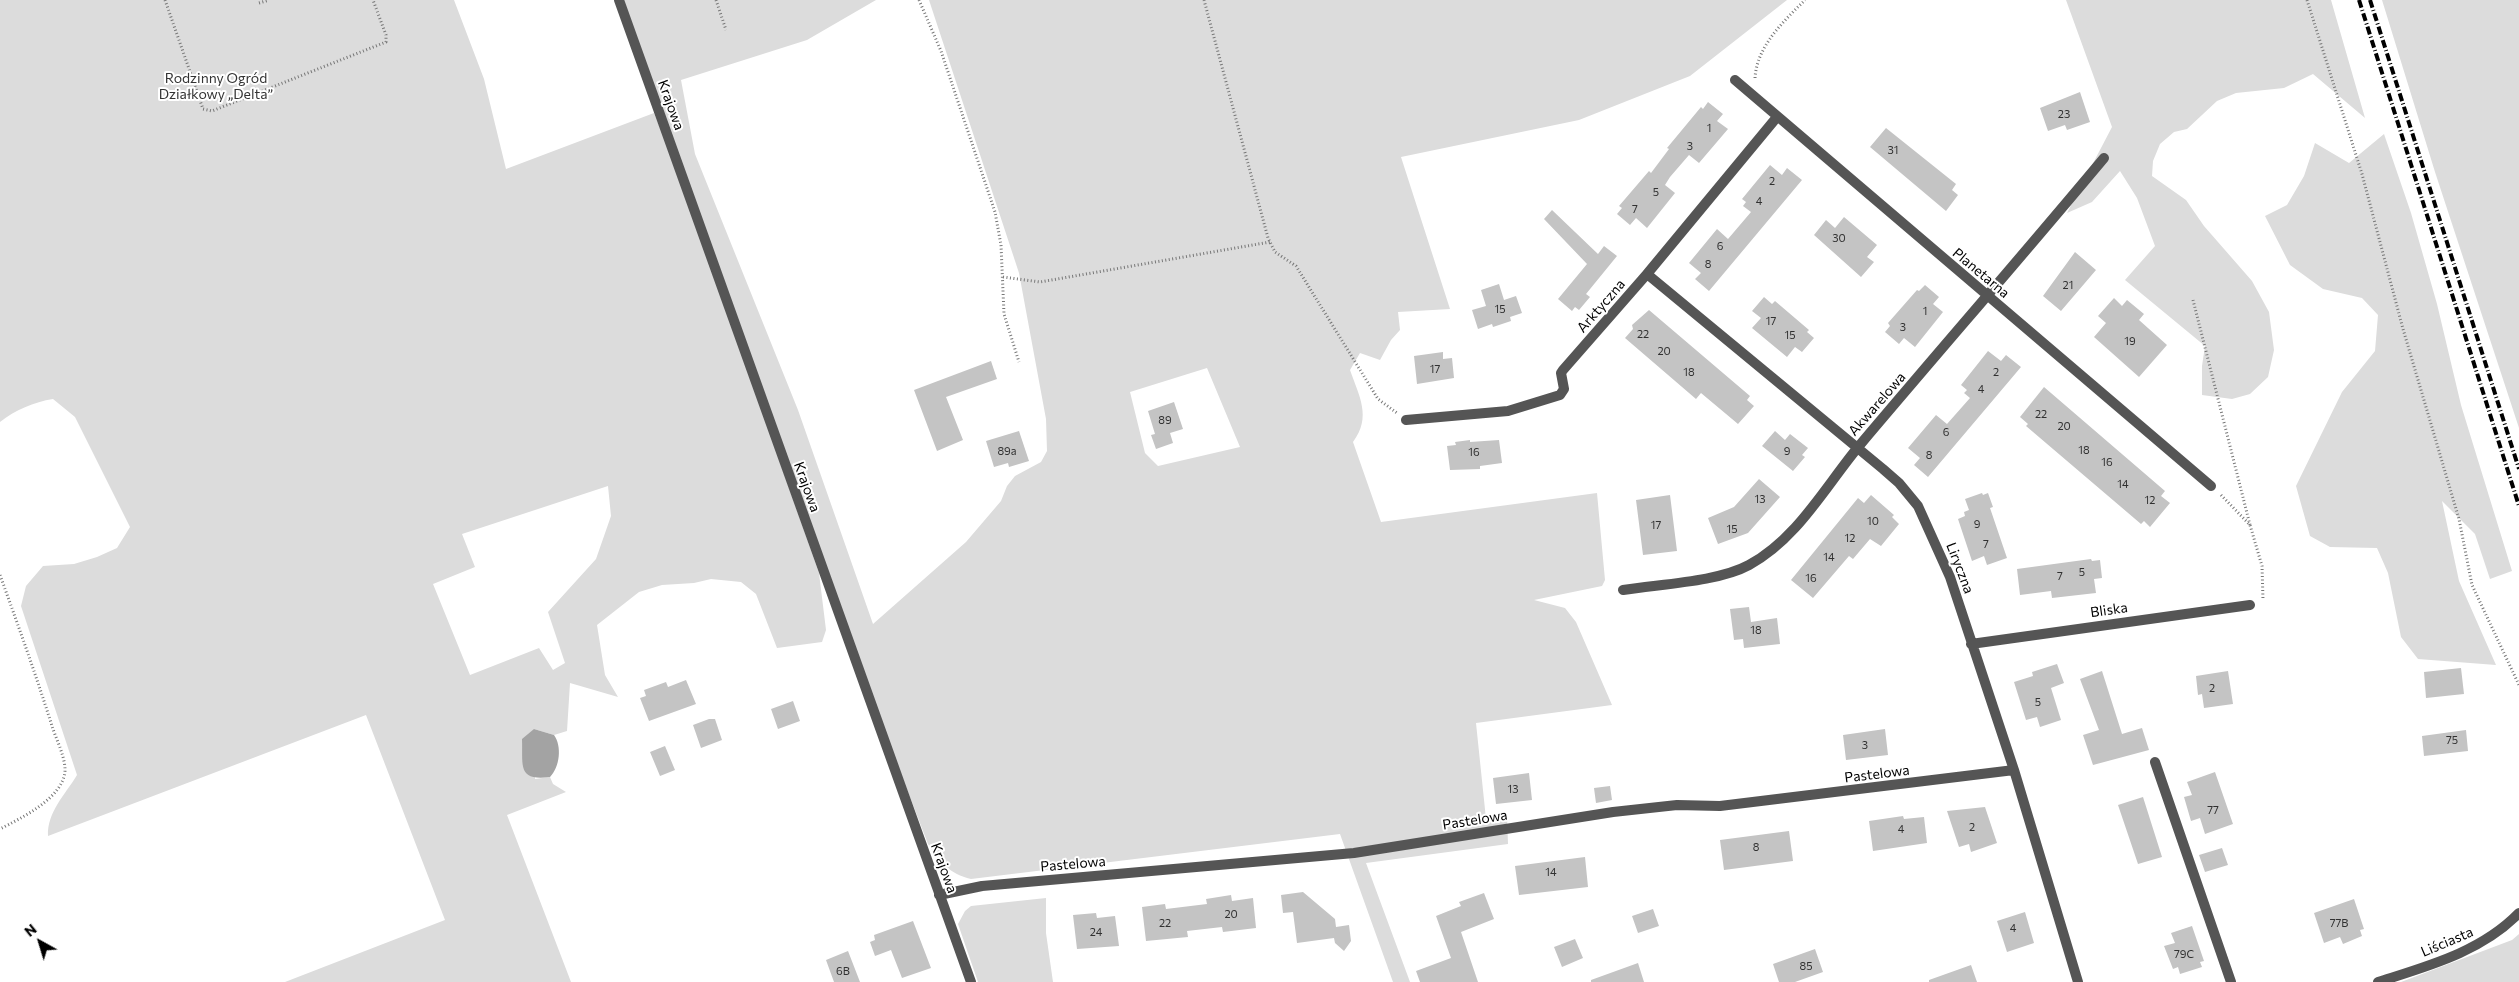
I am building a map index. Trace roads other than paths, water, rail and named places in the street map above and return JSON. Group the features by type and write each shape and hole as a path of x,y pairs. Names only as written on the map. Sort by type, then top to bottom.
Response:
{"street":[{"name":"Krajowa","path":"618,0 970,982"},
{"name":"Planetarna","path":"1735,80 2212,486"},
{"name":"Arktyczna","path":"1406,420 1508,412 1560,395 1564,389 1561,373 1563,370 1647,274 1777,117"},
{"name":"Akwarelowa","path":"1623,590 1721,575 1748,566 1777,545 1795,528 1857,448 2104,158"},
{"name":"Liryczna","path":"1647,274 1899,483 1918,506 1950,577 2014,770 2078,982"},
{"name":"Bliska","path":"1971,644 2250,605"},
{"path":"2154,762 2231,982"},
{"name":"Pastelowa","path":"939,895 982,886 1354,853 1612,812 1677,805 1720,806 2014,770"},
{"name":"Liściasta","path":"2378,982 2438,963 2468,950 2497,933 2519,913"}],"railway":[{"path":"2359,0 2519,506"},
{"path":"2370,0 2519,469"}],"park label":[{"name":"Rodzinny Ogród Działkowy „Delta”","path":"216,86"}]}
